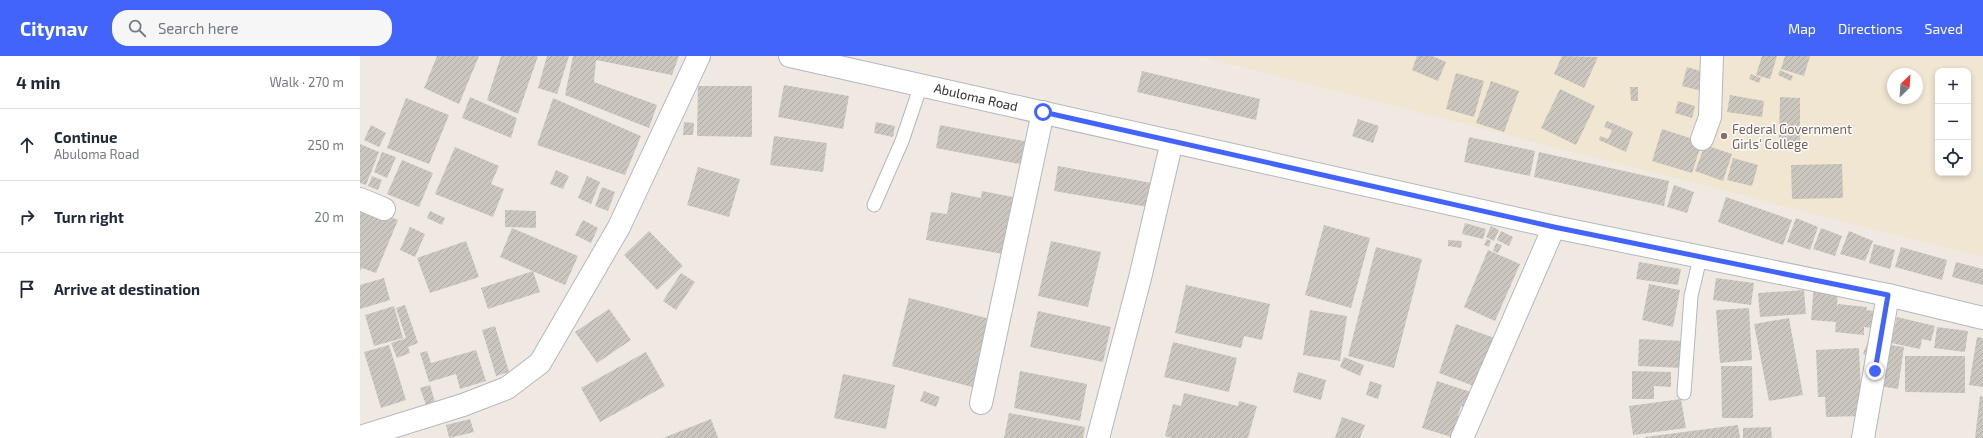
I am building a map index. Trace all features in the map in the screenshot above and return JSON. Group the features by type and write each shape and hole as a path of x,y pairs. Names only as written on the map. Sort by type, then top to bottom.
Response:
{"street":[{"path":"360,437 463,405 506,388 540,363 619,226 699,56"},
{"name":"Abuloma Road","path":"790,56 837,61 921,85 1554,227 1700,258 1888,295 1983,318"},
{"path":"1702,139 1710,117 1712,56"},
{"path":"981,403 1043,112"},
{"path":"1098,438 1140,278 1172,141"},
{"path":"360,199 384,209"},
{"path":"1462,438 1554,227"},
{"path":"1863,438 1888,295"}],"lane":[{"path":"874,205 902,141 921,85"},
{"path":"1684,393 1691,296 1700,258"}],"shaded area":[{"name":"Federal Government Girls' College","path":"1200,56 1983,56 1983,257"}],"building":[{"path":"437,56 479,56 459,104 424,88"},
{"path":"501,56 538,56 518,114 487,100"},
{"path":"547,56 569,56 557,94 538,88"},
{"path":"573,56 679,56 672,75 596,60 594,82 657,105 649,128 565,95"},
{"path":"1417,56 1432,56 1446,62 1438,81 1412,70"},
{"path":"1562,56 1598,57 1584,88 1554,74"},
{"path":"1762,56 1777,56 1770,79 1756,75"},
{"path":"1785,56 1810,56 1804,76 1781,69"},
{"path":"1687,67 1707,73 1702,91 1682,86"},
{"path":"1780,70 1793,76 1791,81 1778,75"},
{"path":"1142,71 1260,99 1256,120 1137,92"},
{"path":"1456,73 1484,81 1474,117 1446,109"},
{"path":"1751,74 1761,78 1759,83 1749,79"},
{"path":"1491,81 1519,91 1504,132 1476,123"},
{"path":"784,85 849,96 843,129 778,117"},
{"path":"698,86 752,86 752,137 697,136"},
{"path":"1630,87 1638,87 1638,101 1631,101"},
{"path":"1560,89 1595,106 1576,145 1541,128"},
{"path":"1730,95 1764,101 1762,117 1727,112"},
{"path":"470,97 517,118 511,138 462,118"},
{"path":"1780,97 1800,98 1800,141 1779,141"},
{"path":"406,98 449,115 429,164 387,148"},
{"path":"553,98 641,136 625,175 537,145"},
{"path":"1678,101 1695,106 1692,118 1675,113"},
{"path":"1358,119 1379,126 1373,143 1352,136"},
{"path":"1607,121 1633,132 1626,152 1599,140 1600,136 1608,139 1612,130 1604,127"},
{"path":"684,122 694,123 693,135 683,135"},
{"path":"876,122 895,126 893,137 874,133"},
{"path":"371,125 386,133 379,147 364,140"},
{"path":"940,125 1029,142 1025,165 936,148"},
{"path":"1662,129 1702,142 1692,173 1652,161"},
{"path":"774,136 827,143 823,172 770,165"},
{"path":"1469,137 1535,151 1530,176 1464,162"},
{"path":"360,144 379,152 366,185 360,183"},
{"path":"1705,145 1732,154 1723,181 1695,171"},
{"path":"455,147 499,166 491,184 504,189 493,217 435,194"},
{"path":"382,152 396,157 387,178 374,172"},
{"path":"1539,152 1669,181 1664,206 1534,177"},
{"path":"1733,158 1758,165 1752,186 1727,180"},
{"path":"402,160 433,173 419,207 387,194"},
{"path":"1842,164 1843,198 1792,199 1791,165"},
{"path":"1058,166 1152,183 1148,207 1054,191"},
{"path":"698,167 740,179 729,217 687,205"},
{"path":"556,170 569,176 563,189 550,184"},
{"path":"372,176 382,180 378,190 368,186"},
{"path":"587,176 600,182 591,204 578,198"},
{"path":"1674,185 1694,192 1687,213 1667,207"},
{"path":"602,187 615,192 608,211 595,206"},
{"path":"982,191 1018,198 1008,255 926,240 931,212 947,214 951,192 981,198"},
{"path":"1726,197 1792,220 1783,245 1718,222"},
{"path":"360,204 398,220 376,273 362,268 360,271"},
{"path":"505,210 536,211 536,228 505,227"},
{"path":"430,211 445,218 442,225 427,218"},
{"path":"1796,218 1818,227 1810,250 1787,242"},
{"path":"583,220 598,228 591,243 575,235"},
{"path":"1465,223 1486,229 1483,239 1462,234"},
{"path":"1324,225 1370,238 1351,308 1305,295"},
{"path":"1491,226 1499,230 1494,241 1486,237"},
{"path":"410,227 425,234 415,257 400,250"},
{"path":"512,228 578,256 565,285 500,257"},
{"path":"1821,228 1842,236 1835,256 1813,249"},
{"path":"649,231 683,266 657,290 624,255"},
{"path":"1501,231 1513,237 1509,246 1497,240"},
{"path":"1849,231 1873,241 1865,261 1840,254"},
{"path":"1487,239 1491,241 1489,247 1484,245"},
{"path":"1448,240 1462,241 1461,248 1448,246"},
{"path":"466,241 479,277 430,293 417,258"},
{"path":"1051,241 1101,252 1088,307 1038,296"},
{"path":"1496,243 1502,245 1498,253 1493,251"},
{"path":"1874,244 1895,250 1890,269 1869,263"},
{"path":"1376,247 1422,259 1394,368 1348,356"},
{"path":"1901,247 1947,260 1942,280 1895,267"},
{"path":"1488,250 1520,264 1495,321 1464,307"},
{"path":"1639,262 1681,269 1678,285 1636,279"},
{"path":"1956,262 1983,269 1983,285 1952,277"},
{"path":"533,271 540,292 488,309 481,288"},
{"path":"681,273 695,282 676,310 663,301"},
{"path":"384,278 390,300 360,309 360,285"},
{"path":"1716,278 1754,283 1751,305 1713,300"},
{"path":"1649,284 1680,290 1673,327 1642,320"},
{"path":"1186,285 1270,304 1262,340 1244,336 1241,348 1175,333"},
{"path":"1814,285 1838,287 1837,309 1838,304 1867,307 1866,310 1874,311 1872,328 1864,327 1864,335 1835,332 1836,322 1811,320"},
{"path":"1804,290 1806,314 1760,317 1758,293"},
{"path":"909,298 994,320 976,388 892,366"},
{"path":"405,305 418,343 408,347 410,353 397,358 391,343 406,338 396,308"},
{"path":"394,306 403,338 374,346 365,315"},
{"path":"1749,308 1752,360 1720,363 1716,310"},
{"path":"609,309 631,340 597,363 575,332"},
{"path":"1310,310 1347,316 1340,361 1303,355"},
{"path":"1038,311 1111,327 1103,362 1030,347"},
{"path":"1897,317 1935,326 1931,341 1922,339 1920,349 1891,343"},
{"path":"1789,318 1803,395 1769,401 1754,324"},
{"path":"1456,324 1497,339 1479,388 1439,373"},
{"path":"495,326 509,372 496,376 482,330"},
{"path":"1937,327 1968,331 1965,352 1934,348"},
{"path":"1870,337 1869,357 1863,354"},
{"path":"1977,337 1983,338 1983,387 1969,385"},
{"path":"1639,339 1684,341 1683,368 1638,366"},
{"path":"1173,342 1237,358 1229,392 1164,377"},
{"path":"1885,344 1904,347 1898,389 1879,386"},
{"path":"389,345 406,400 381,408 364,352"},
{"path":"1859,348 1862,416 1826,417 1825,397 1818,397 1816,350"},
{"path":"476,350 486,381 460,389 456,374 429,382 420,353 427,351 431,363"},
{"path":"646,352 665,386 600,422 581,388"},
{"path":"1905,356 1965,356 1965,393 1905,392"},
{"path":"1344,357 1364,365 1360,376 1340,367"},
{"path":"1721,366 1752,366 1753,418 1722,418"},
{"path":"1020,371 1087,384 1080,421 1014,408"},
{"path":"1632,371 1671,372 1671,387 1654,386 1654,399 1632,399"},
{"path":"1298,372 1326,380 1321,400 1293,392"},
{"path":"843,374 895,385 886,429 834,418"},
{"path":"1370,381 1382,385 1378,399 1366,395"},
{"path":"1437,381 1474,393 1469,408 1461,406 1458,416 1464,418 1455,438 1422,428"},
{"path":"430,385 435,402 426,405 420,388"},
{"path":"924,391 940,397 936,407 920,401"},
{"path":"1184,393 1238,406 1239,401 1257,406 1248,438 1172,438 1165,436 1173,404 1181,406"},
{"path":"1980,396 1983,397 1983,438 1975,438"},
{"path":"1681,399 1686,428 1633,435 1629,406"},
{"path":"1009,413 1085,427 1083,438 1004,438"},
{"path":"1342,417 1365,425 1360,438 1335,438"},
{"path":"470,419 474,432 449,438 446,425"},
{"path":"711,419 718,438 663,438"},
{"path":"1738,425 1740,438 1645,438 1645,437"},
{"path":"1771,427 1772,438 1743,438 1743,428"}],"place":[{"name":"Federal Government Girls' College","path":"1724,136"}],"route":[{"path":"1043,112 1554,227 1700,258 1888,295 1875,371"}]}
